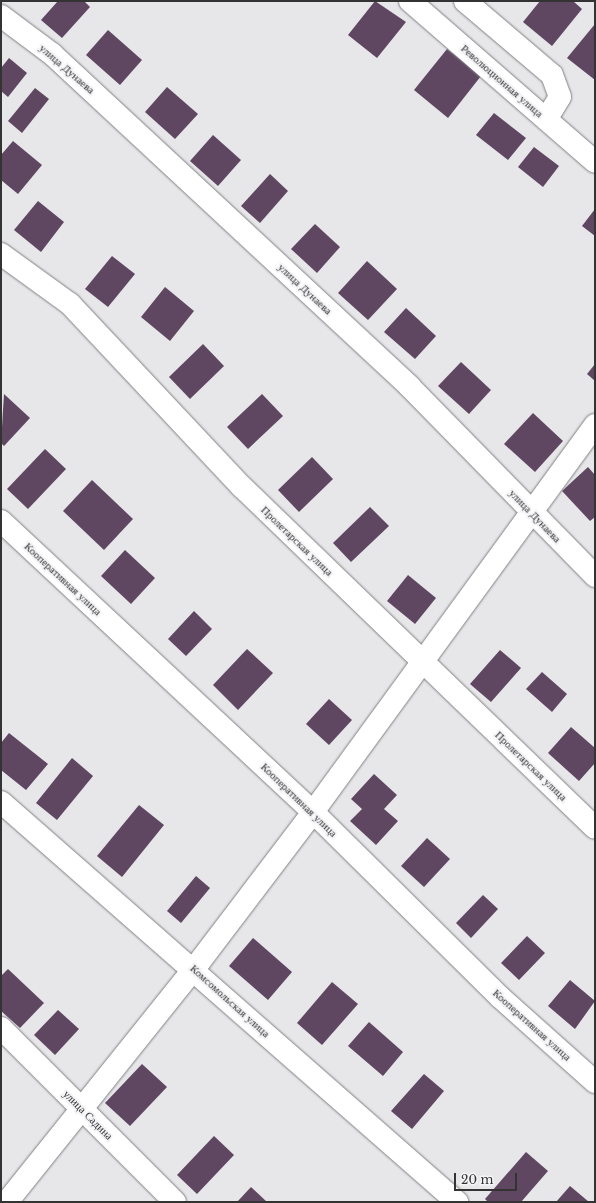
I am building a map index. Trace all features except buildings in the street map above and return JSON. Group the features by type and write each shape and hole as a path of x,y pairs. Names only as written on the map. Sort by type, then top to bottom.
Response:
{"street":[{"name":"Революционная улица","path":"410,1 595,162"},
{"path":"465,1 552,75 560,97 546,119"},
{"name":"улица Дунаева","path":"1,16 52,54 409,386 595,576"},
{"name":"Пролетарская улица","path":"1,254 70,304 241,486 595,828"},
{"path":"7,1202 81,1107 194,969 313,812 422,661 533,514 595,425"},
{"name":"Кооперативная улица","path":"1,521 313,812 502,998 595,1082"},
{"name":"Комсомольская улица","path":"1,802 194,969 457,1202"},
{"name":"улица Садина","path":"1,1028 175,1202"}]}
